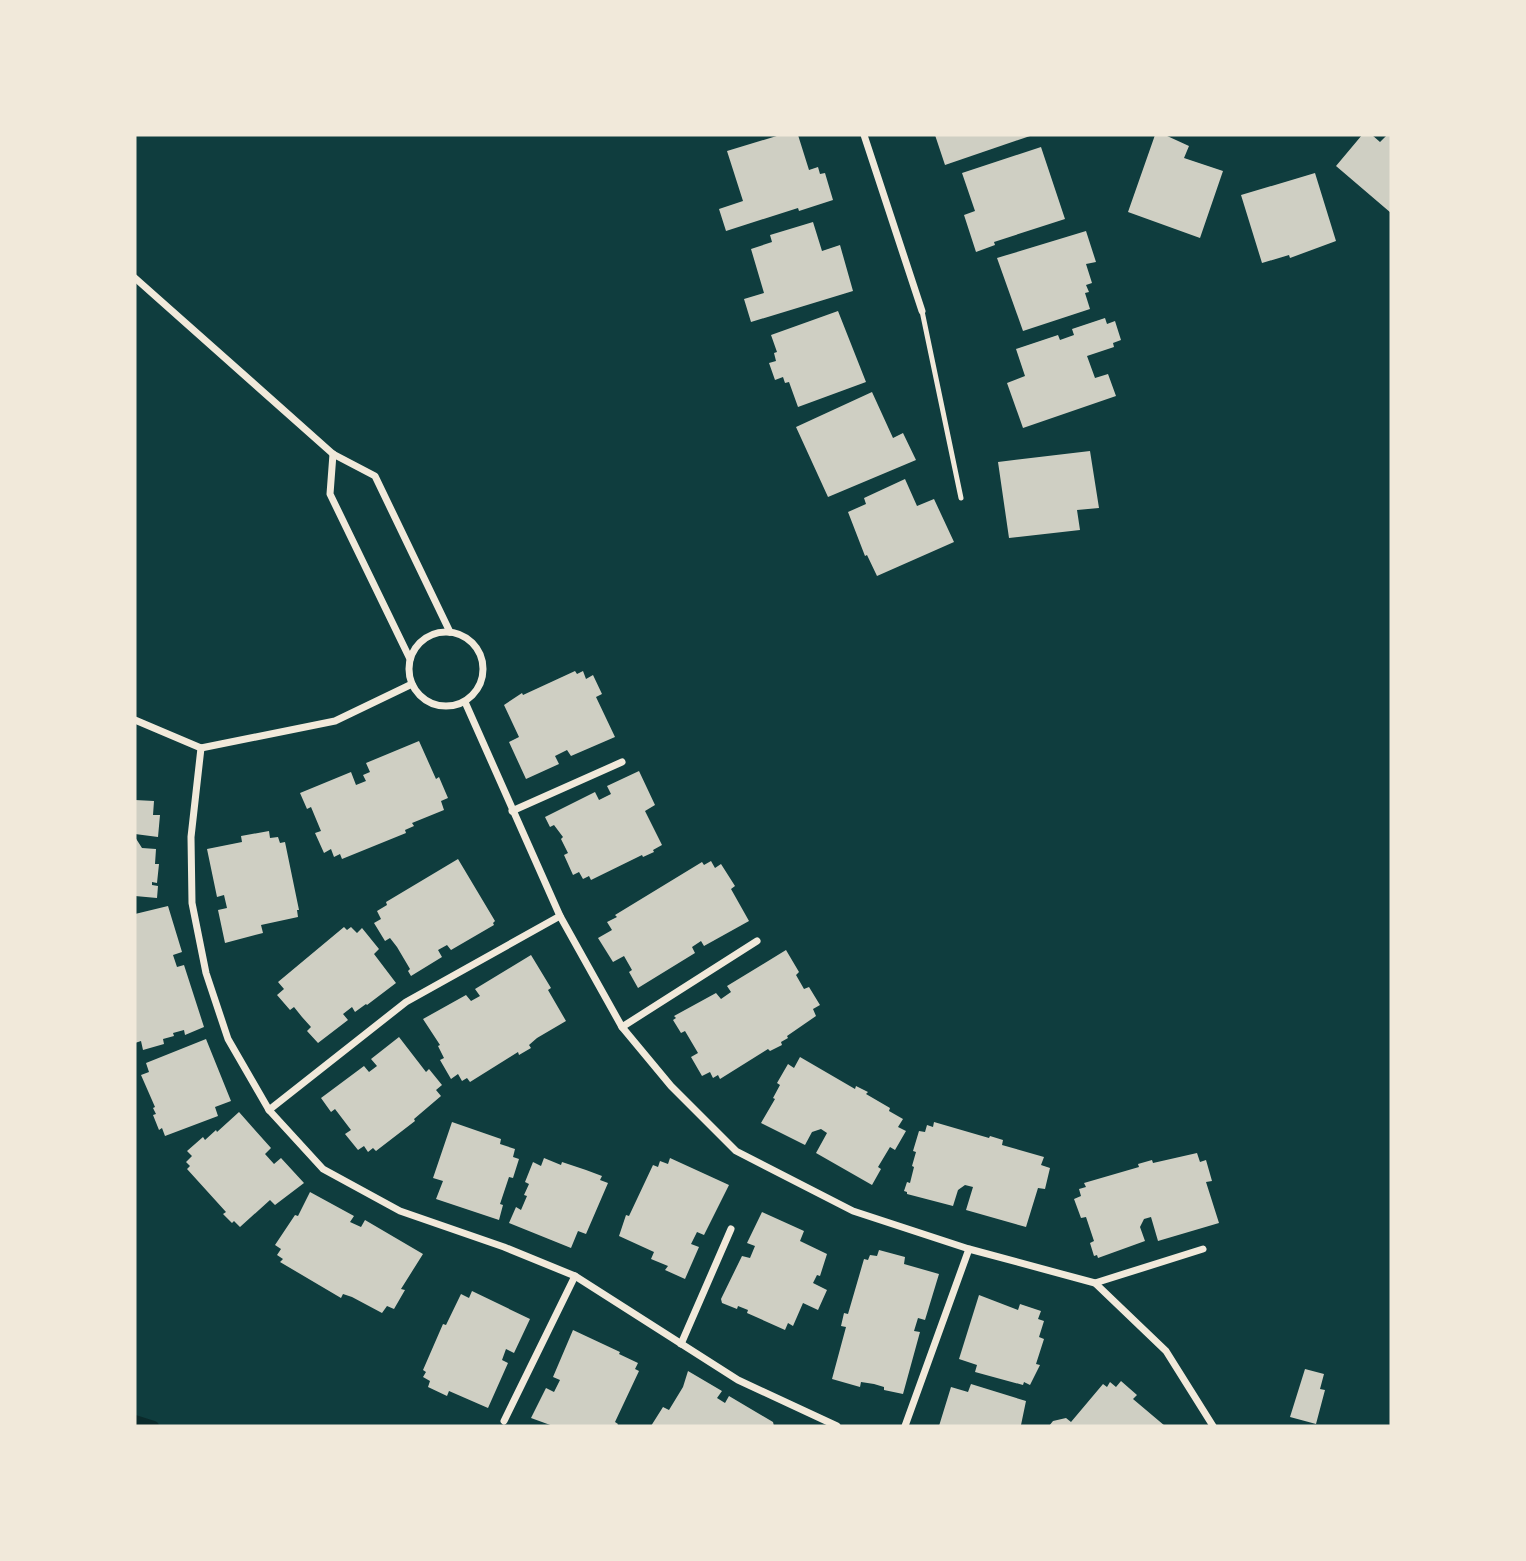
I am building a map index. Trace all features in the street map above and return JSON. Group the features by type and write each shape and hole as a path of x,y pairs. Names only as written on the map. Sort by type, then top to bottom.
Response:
{"street":[{"path":"864,135 922,311"},
{"path":"135,278 333,454 375,476 450,632"},
{"path":"333,454 330,494 410,659"},
{"path":"450,632 471,642 478,651 483,673 480,684 465,702 441,707 418,695 409,671 410,659 425,638 450,632"},
{"path":"135,720 201,748 335,721 412,684"},
{"path":"465,702 560,916 622,1027 671,1086 736,1151 853,1212 969,1249 1095,1283 1166,1352 1213,1426"},
{"path":"201,748 191,837 192,903 206,973 228,1039 269,1110 323,1169 400,1211 504,1247 575,1276 738,1380 837,1426"},
{"path":"512,811 622,762"},
{"path":"269,1110 406,1002 560,916"},
{"path":"622,1027 757,941"},
{"path":"681,1344 731,1229"},
{"path":"905,1426 969,1249"},
{"path":"1095,1283 1203,1249"},
{"path":"504,1421 575,1276"}],"lane":[{"path":"922,311 961,498"}],"building":[{"path":"780,135 798,135 809,170 818,167 820,174 825,173 833,200 726,231 719,209 743,201 727,151"},
{"path":"935,135 1033,135 945,165"},
{"path":"1155,135 1165,135 1189,146 1184,158 1223,171 1200,238 1128,212"},
{"path":"1362,135 1372,135 1380,142 1387,135 1391,135 1391,213 1336,166"},
{"path":"1041,147 1065,219 994,242 995,245 976,252 964,215 975,211 962,173"},
{"path":"1315,173 1336,241 1290,258 1289,255 1262,263 1241,195"},
{"path":"813,222 822,251 840,245 853,291 751,322 744,299 764,293 751,249 772,242 770,235"},
{"path":"1086,231 1096,262 1086,264 1092,283 1086,285 1089,292 1085,293 1090,309 1023,331 997,258"},
{"path":"838,311 866,382 798,407 789,382 785,383 783,377 775,380 769,363 776,361 774,353 777,352 771,335"},
{"path":"1105,318 1107,324 1115,321 1121,340 1113,343 1114,347 1087,356 1095,378 1108,374 1116,396 1023,428 1007,383 1025,376 1016,349 1058,335 1060,340 1074,335 1072,329"},
{"path":"872,392 893,438 903,433 916,460 828,497 796,427"},
{"path":"1090,451 1099,508 1077,510 1080,530 1009,538 998,462"},
{"path":"905,479 917,506 934,499 954,542 877,576 867,555 865,556 848,512 866,504 864,498"},
{"path":"575,671 577,674 583,671 586,679 593,675 602,694 596,697 615,737 571,756 567,750 555,756 559,764 526,779 509,742 519,737 504,705 522,693 523,695"},
{"path":"419,741 448,798 441,801 444,810 412,823 414,826 405,830 406,833 342,859 340,854 334,857 331,849 324,853 315,833 321,831 311,807 307,809 300,793 351,772 356,785 366,781 363,775 370,772 366,763"},
{"path":"639,771 655,805 645,811 662,845 653,850 654,852 643,857 642,855 591,880 589,876 583,879 579,872 573,875 564,855 568,853 561,839 563,837 554,825 550,827 545,817 595,792 599,800 611,794 607,786"},
{"path":"135,800 154,801 153,815 160,815 158,837 135,834"},
{"path":"269,831 270,838 278,837 280,843 285,842 299,910 298,917 261,925 263,933 225,943 218,910 227,908 224,895 217,897 207,849 242,842 241,836"},
{"path":"135,837 142,848 156,849 155,864 159,864 157,883 152,882 152,885 158,886 157,898 135,896"},
{"path":"458,859 495,921 494,925 451,950 447,945 438,950 442,957 411,976 408,971 410,969 397,947 390,938 385,941 374,923 381,919 377,911 387,905 386,902"},
{"path":"711,861 715,868 721,864 735,886 731,889 749,921 704,946 701,941 692,947 695,953 638,988 624,956 613,962 598,938 612,930 607,922 702,862 704,865"},
{"path":"168,906 182,952 173,955 177,967 184,965 204,1027 185,1035 184,1030 173,1033 174,1036 163,1039 164,1044 143,1050 141,1041 135,1043 135,914"},
{"path":"344,927 347,930 351,927 357,933 362,928 379,949 374,954 396,983 355,1012 352,1007 343,1014 348,1020 318,1043 307,1031 311,1027 294,1007 290,1010 277,995 284,989 278,982"},
{"path":"786,950 799,972 796,975 804,989 809,987 820,1005 813,1009 816,1016 787,1036 788,1038 781,1042 782,1045 770,1051 768,1049 720,1079 718,1075 713,1078 710,1072 702,1076 691,1057 698,1053 685,1031 681,1033 673,1020 676,1018 674,1016 716,993 721,999 731,992 727,986"},
{"path":"531,955 551,988 548,990 566,1021 537,1038 529,1045 531,1048 519,1055 518,1052 470,1082 467,1078 462,1081 458,1074 451,1079 440,1060 444,1058 438,1046 440,1045 423,1019 466,995 471,1001 480,996 475,989"},
{"path":"399,1037 426,1072 429,1069 442,1085 436,1090 441,1096 414,1119 415,1121 376,1151 373,1148 368,1152 364,1146 358,1150 345,1134 351,1130 335,1109 331,1112 321,1098 364,1066 369,1072 377,1066 371,1059"},
{"path":"206,1039 231,1101 215,1107 218,1116 165,1136 162,1128 159,1130 153,1115 156,1114 153,1108 155,1107 141,1075 149,1072 146,1063"},
{"path":"800,1057 855,1089 856,1086 868,1092 866,1094 903,1119 898,1127 906,1131 895,1150 890,1147 878,1167 881,1169 872,1185 816,1153 827,1133 821,1129 812,1132 805,1145 761,1123 775,1099 773,1098 780,1085 777,1083 788,1064 794,1068"},
{"path":"239,1112 271,1148 265,1154 274,1164 281,1158 304,1183 275,1205 270,1200 240,1227 223,1214 226,1212 187,1169 190,1166 186,1162 192,1156 187,1151 203,1137 205,1140 216,1130 217,1132"},
{"path":"452,1122 501,1139 500,1144 515,1149 513,1157 519,1159 513,1178 509,1177 500,1204 503,1205 499,1220 436,1199 443,1181 433,1178"},
{"path":"934,1122 1003,1140 1002,1145 1044,1157 1041,1165 1050,1168 1045,1189 1038,1188 1026,1227 966,1210 973,1187 965,1185 958,1190 953,1206 904,1191 907,1182 910,1183 914,1167 912,1166 916,1152 913,1151 919,1131 925,1132 927,1125 933,1127"},
{"path":"1197,1153 1200,1162 1206,1160 1212,1181 1206,1182 1219,1223 1158,1241 1151,1217 1144,1219 1140,1227 1145,1241 1098,1258 1097,1255 1094,1256 1090,1243 1094,1241 1086,1217 1081,1218 1074,1199 1081,1196 1079,1189 1086,1187 1084,1183 1139,1167 1138,1164 1152,1160 1153,1163"},
{"path":"544,1158 602,1176 600,1180 608,1183 586,1234 578,1231 571,1248 509,1223 516,1207 521,1210 527,1196 524,1195 529,1184 525,1182 533,1162 541,1166"},
{"path":"670,1158 729,1185 704,1235 697,1232 691,1244 699,1247 685,1279 665,1270 668,1266 651,1259 654,1252 619,1236 626,1215 629,1216 653,1165 658,1167 660,1161 668,1164"},
{"path":"310,1192 354,1216 350,1222 361,1227 365,1220 423,1254 401,1289 405,1290 394,1309 387,1306 382,1313 352,1297 343,1294 341,1298 280,1262 283,1259 277,1255 281,1249 275,1245 295,1215 298,1216"},
{"path":"762,1212 804,1231 800,1241 827,1254 820,1276 817,1275 813,1283 827,1290 818,1310 803,1303 793,1326 788,1323 785,1330 747,1313 748,1310 722,1303 721,1299 742,1256 750,1258 755,1246 747,1243"},
{"path":"879,1250 905,1257 904,1264 939,1274 925,1320 918,1318 914,1331 920,1332 903,1394 884,1390 884,1387 874,1384 861,1382 860,1387 832,1379 846,1327 841,1326 844,1313 848,1314 864,1259 868,1260 870,1255 877,1256"},
{"path":"472,1291 530,1319 514,1353 506,1349 502,1360 508,1363 488,1408 449,1391 447,1396 428,1387 430,1381 423,1377 426,1372 423,1370 443,1324 446,1325 461,1294 469,1298"},
{"path":"979,1295 1018,1310 1020,1304 1041,1311 1038,1319 1044,1321 1039,1337 1044,1339 1036,1364 1040,1365 1030,1385 975,1372 977,1365 959,1359"},
{"path":"573,1330 638,1363 635,1369 639,1371 615,1422 617,1426 553,1426 531,1418 546,1388 554,1392 560,1380 553,1377"},
{"path":"1305,1369 1324,1374 1320,1389 1325,1390 1316,1424 1290,1417"},
{"path":"688,1371 722,1391 717,1398 725,1403 729,1396 773,1422 774,1426 651,1426 663,1407 669,1410 683,1387"},
{"path":"1121,1381 1137,1395 1133,1399 1165,1426 1049,1426 1053,1421 1066,1418 1071,1422 1103,1384 1107,1387 1110,1382 1116,1387"},
{"path":"971,1384 1026,1401 1021,1425 939,1426 951,1387 968,1392"}],"waterway":[{"path":"135,1420 154,1426"}]}
